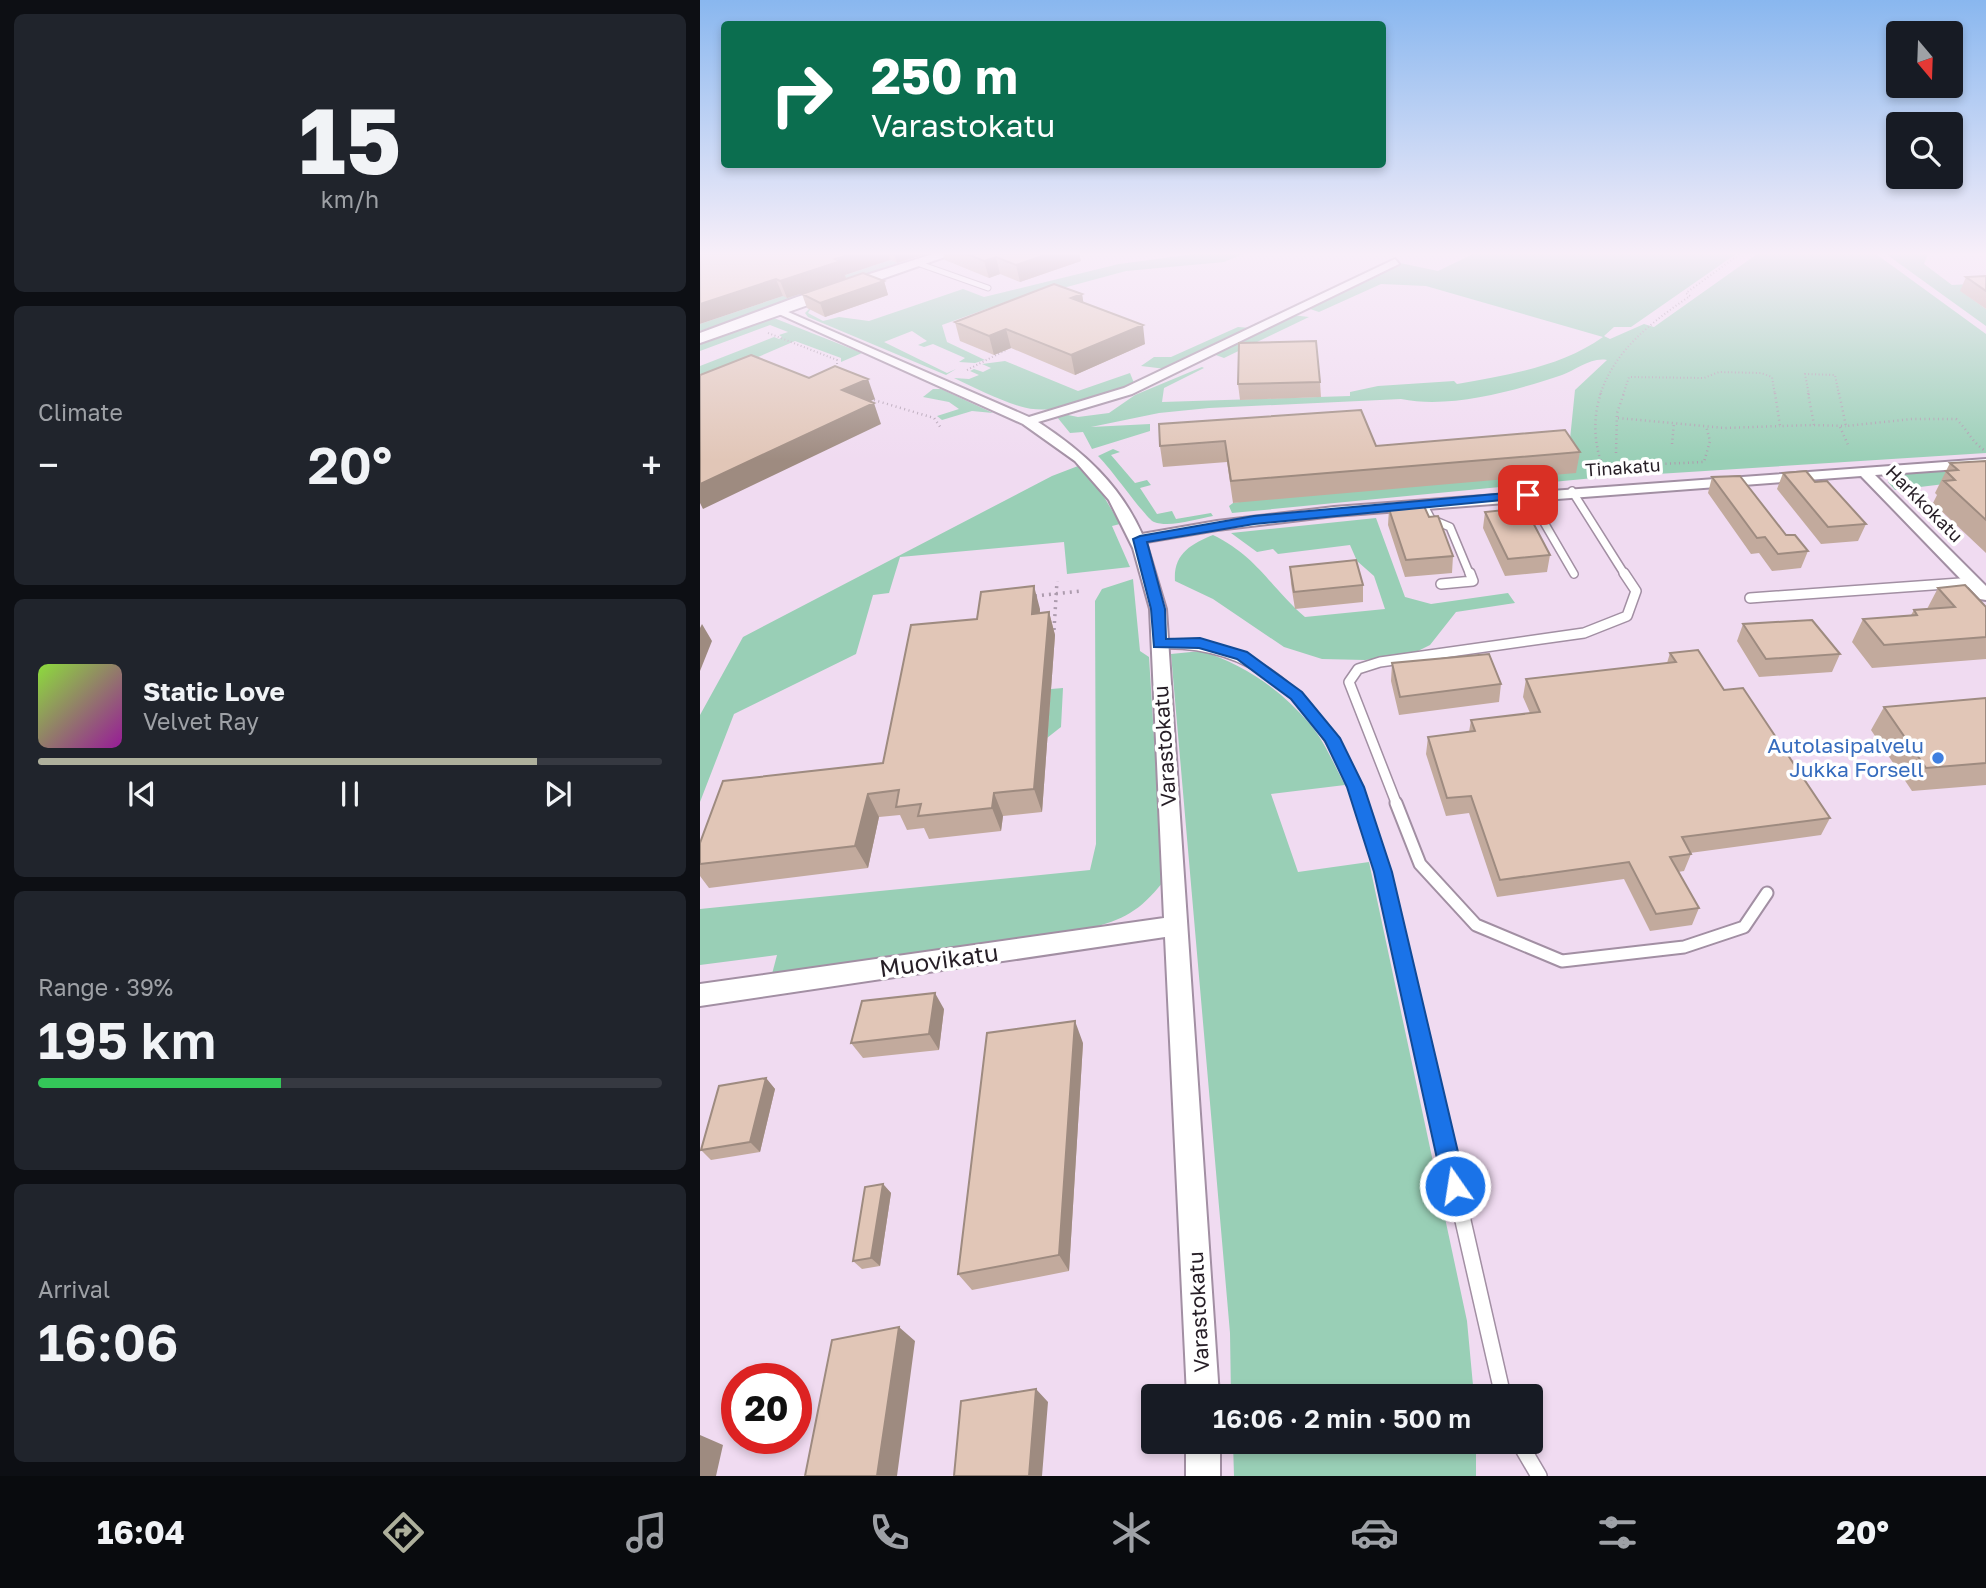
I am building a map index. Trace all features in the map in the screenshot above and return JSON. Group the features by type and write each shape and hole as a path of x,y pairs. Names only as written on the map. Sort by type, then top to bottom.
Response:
{"street":[{"path":"700,338 740,323"},
{"name":"Varastokatu","path":"804,323 1028,421 1063,443 1098,475 1140,539 1158,609 1202,1384"},
{"path":"1028,421 1128,391 1269,323"},
{"name":"Tinakatu","path":"1140,539 1254,520 1423,504 1572,491 1986,463"},
{"name":"Harkkokatu","path":"1864,471 1986,595"},
{"name":"Muovikatu","path":"700,995 1177,926"},
{"path":"1203,1454 1203,1476"}],"lane":[{"path":"1572,491 1636,591 1627,616 1584,634 1380,662 1358,669 1349,682 1420,864 1476,925 1562,961 1684,947 1744,927 1767,893"},
{"path":"1528,495 1574,574"},
{"path":"1423,504 1431,519 1450,527 1473,581 1441,584"},
{"path":"1750,598 1974,582"},
{"path":"1159,644 1200,643 1242,656 1259,665 1297,695 1332,738 1355,787 1383,872 1500,1384"},
{"path":"1526,1454 1539,1476"}],"path":[{"path":"1608,481 1595,452 1594,425 1598,402 1620,353 1647,331 1652,323"},
{"path":"768,333 837,360 837,378"},
{"path":"967,370 1009,351 1006,350"},
{"path":"1616,453 1617,418 1629,377 1704,378 1719,372 1761,373 1772,377 1780,426"},
{"path":"1814,425 1805,374 1835,375 1846,426"},
{"path":"874,400 934,418 941,428"},
{"path":"1617,418 1706,426 1846,426 1912,419 1955,419 1967,429 1972,441 1986,451"},
{"path":"1672,444 1674,423"},
{"path":"1661,464 1704,462 1710,441 1706,426"},
{"path":"1839,426 1849,447"},
{"path":"1054,631 1057,581"},
{"path":"1034,596 1081,592"}],"green space":[{"path":"703,323 724,323 700,331 700,324"},
{"path":"751,323 786,323 862,353 841,362 841,358 795,341 700,382 700,366 774,337 779,339 782,337 779,335 788,332 770,325 700,351 700,342"},
{"path":"822,323 948,323 942,325 947,342 985,360 975,363 959,362 965,358 933,344 924,347 918,345 927,341 912,331 884,342 947,373 956,369 946,375"},
{"path":"1276,323 1297,323 1224,358 1213,354"},
{"path":"1554,323 1637,323 1631,327 1614,327 1604,336 1610,339 1644,324 1654,327 1660,323 1971,323 1986,334 1986,453 1594,478 1232,513 1229,506 1233,503 1569,449 1575,390 1607,360 1589,362 1562,375 1524,387 1461,400 1440,402 1401,399 1209,408 1159,413 1091,427 1150,424 1150,431 1092,449 1083,432 1070,433 1057,417 1063,414 1078,417 1109,413 1135,395 1202,367 1204,368 1164,388 1162,402 1350,396 1350,392 1378,386 1454,381 1457,384 1552,363 1603,337"},
{"path":"1238,327 1251,328 1166,369 1141,366 1154,357 1171,357"},
{"path":"1005,361 1078,391 1130,373 1134,383 1078,404 1062,408 1033,409 994,397 954,378 969,379 979,375 970,371 974,369 983,372 991,368 982,364"},
{"path":"933,389 941,389 993,413 972,411 942,420 937,416 959,409 949,402 923,397"},
{"path":"1113,449 1120,452 1111,455 1135,483 1147,480 1151,485 1140,488 1157,514 1172,511 1176,519 1211,513 1213,516 1175,524 1154,522 1098,456"},
{"path":"1078,466 1100,490 1120,524 1112,526 1130,567 1067,574 1064,542 900,557 889,593 873,595 856,654 734,714 700,802 700,715 743,637 1052,476"},
{"path":"1986,468 1986,479 1895,490 1888,482 1895,474"},
{"path":"1376,518 1405,597 1431,604 1508,593 1515,603 1456,612 1430,645 1412,654 1365,660 1322,659 1284,647 1213,599 1175,581 1180,557 1191,546 1213,535 1253,563 1305,617 1385,609 1374,576 1357,561 1350,545 1278,554 1273,549 1257,552 1231,533"},
{"path":"1133,579 1140,651 1149,657 1163,882 1146,901 1121,918 1088,929 772,974 777,955 700,965 700,909 1090,870 1096,844 1095,601 1102,589"},
{"path":"1201,651 1232,663 1260,679 1286,699 1314,730 1345,785 1271,794 1298,872 1369,862 1467,1321 1473,1384 1231,1384 1230,1333 1171,654"},
{"path":"1063,688 1061,727 1047,738 1051,689"},
{"path":"1233,1454 1476,1454 1476,1476 1234,1476"}],"building":[{"path":"957,323 1143,325 1071,355 1006,329 989,336"},
{"path":"1316,341 1320,382 1238,384 1239,343"},
{"path":"751,355 809,378 835,366 868,379 842,390 874,403 700,484 700,375"},
{"path":"1361,410 1376,446 1565,430 1580,452 1231,481 1225,441 1160,446 1159,424"},
{"path":"1986,461 1986,520 1944,481 1955,480 1946,471 1958,470 1950,463"},
{"path":"1806,471 1815,482 1827,481 1866,524 1828,527 1783,473"},
{"path":"1740,476 1786,535 1795,535 1808,551 1778,554 1765,537 1757,538 1712,477"},
{"path":"1424,506 1429,517 1438,516 1453,556 1406,560 1389,509"},
{"path":"1514,509 1517,516 1529,515 1550,555 1508,559 1485,512"},
{"path":"1356,560 1363,585 1294,592 1290,567"},
{"path":"1965,585 1986,607 1986,637 1884,645 1863,619 1917,615 1914,610 1955,607 1938,588"},
{"path":"1034,586 1032,614 1049,612 1034,789 994,793 992,808 918,816 921,804 896,807 899,790 868,794 855,846 700,864 700,843 723,781 883,763 911,625 977,619 981,592"},
{"path":"1812,620 1840,654 1766,659 1743,624"},
{"path":"1698,650 1724,690 1743,688 1830,818 1682,837 1691,854 1670,857 1699,908 1656,914 1629,862 1500,880 1471,796 1447,798 1428,737 1475,731 1471,720 1540,712 1526,679 1676,662 1670,653"},
{"path":"1489,654 1501,684 1400,697 1392,663"},
{"path":"1986,698 1986,763 1926,768 1884,707"},
{"path":"935,993 929,1034 851,1043 862,1001"},
{"path":"1075,1021 1059,1255 958,1274 987,1033"},
{"path":"766,1078 750,1142 701,1150 719,1086"},
{"path":"883,1184 871,1258 853,1261 865,1187"},
{"path":"899,1327 877,1476 805,1476 809,1454 812,1454 812,1441 832,1340"},
{"path":"1036,1389 1029,1476 954,1476 961,1401"}],"place":[{"name":"Autolasipalvelu Jukka Forsell","path":"1938,758"}],"route":[{"path":"1455,1186 1383,872 1355,787 1332,738 1297,695 1259,665 1221,648 1200,643 1187,641 1159,644 1158,609 1140,539 1254,520 1528,495"}]}
